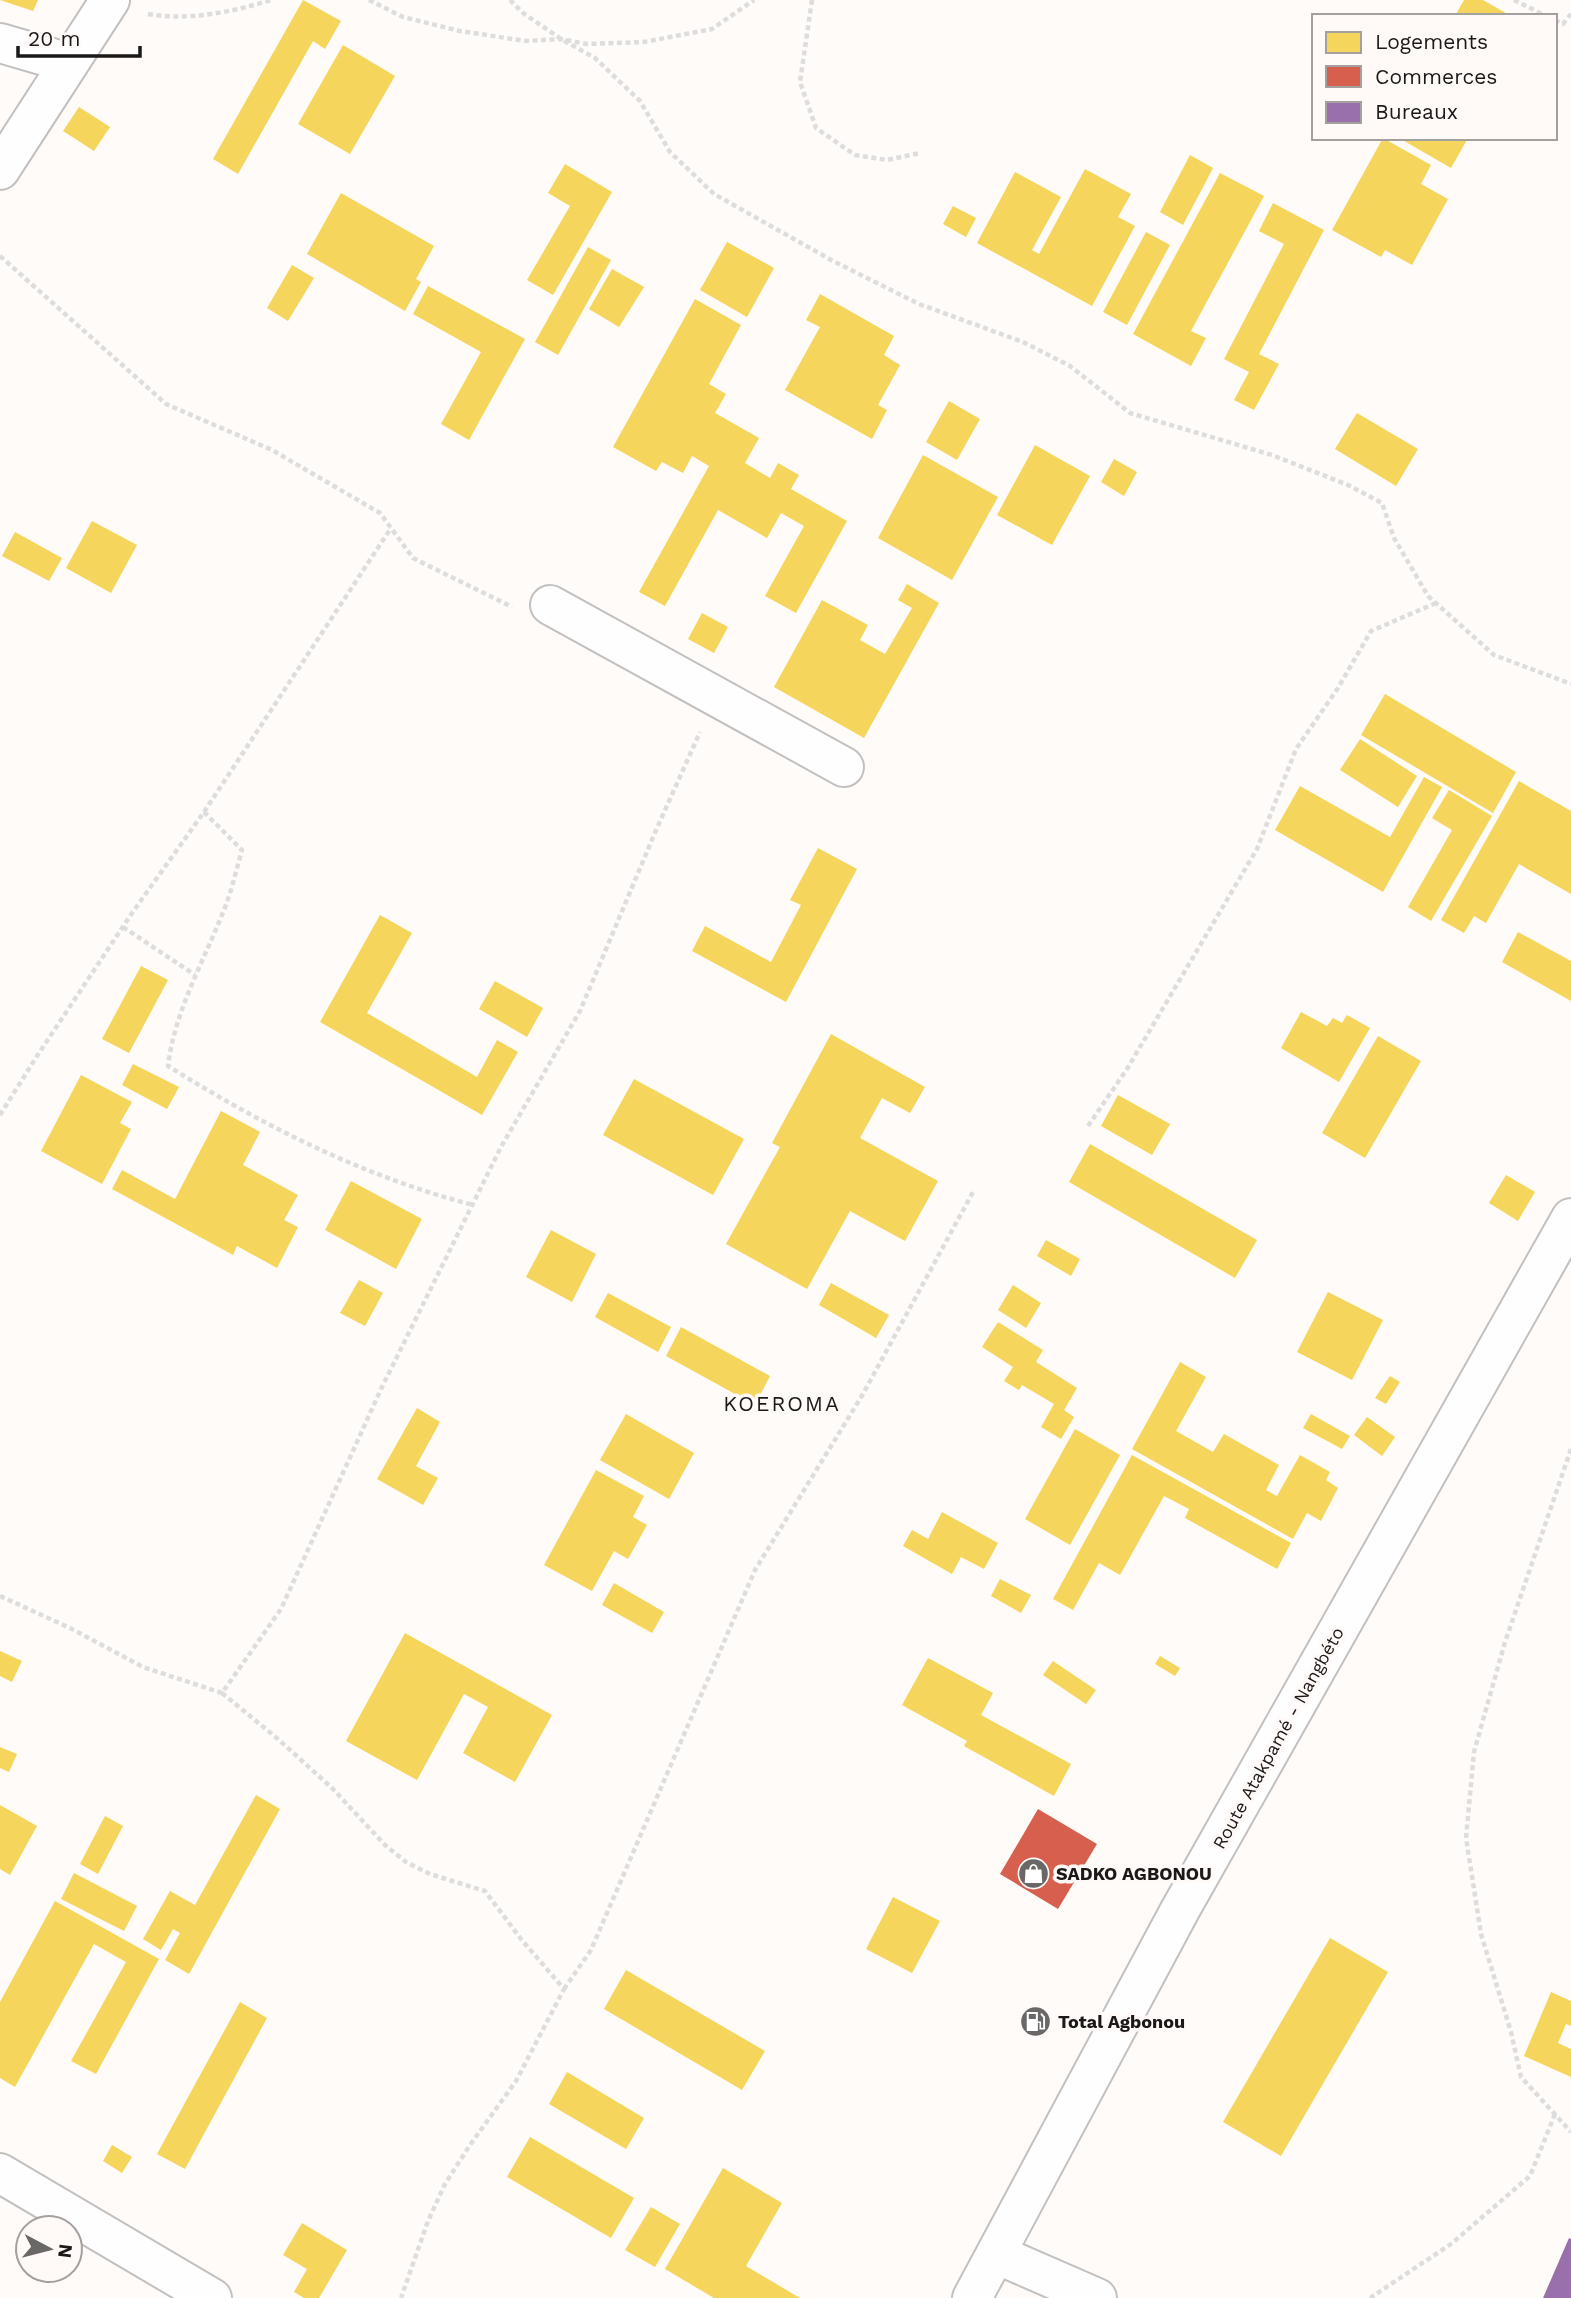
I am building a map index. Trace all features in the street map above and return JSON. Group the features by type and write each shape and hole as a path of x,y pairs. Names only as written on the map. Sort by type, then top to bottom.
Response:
{"main road":[{"path":"0,170 108,4"},
{"path":"0,43 69,63"},
{"path":"550,605 844,766"},
{"name":"Route Atakpamé - Nangbéto","path":"972,2298 1180,1910 1571,1218"},
{"path":"0,2173 212,2298"},
{"path":"996,2254 1097,2298"}],"path":[{"path":"108,4 165,17 235,12 271,0"},
{"path":"369,0 403,17 460,31 526,41 561,39 587,44 644,42 712,29 754,0"},
{"path":"510,0 523,13 594,58 640,102 670,152 713,194 833,261 919,304 1023,342 1070,366 1130,413 1272,454 1348,485 1382,503 1394,538 1428,596 1494,654 1571,684"},
{"path":"813,0 800,82 816,128 855,155 887,160 920,153"},
{"path":"1514,0 1542,14"},
{"path":"1557,21 1563,24 1571,14"},
{"path":"0,256 166,404 272,450 380,513 413,558 526,614 550,605"},
{"path":"0,1115 123,927 204,813 391,528"},
{"path":"1088,1126 1128,1069 1257,849 1296,749 1338,688 1371,631 1436,603"},
{"path":"222,1693 281,1609 382,1387 501,1147 580,1011 714,695"},
{"path":"204,813 242,850 227,902 195,975 170,1045 168,1066 211,1093 347,1163 435,1195 473,1205"},
{"path":"123,927 195,975"},
{"path":"401,2298 428,2221 445,2184 516,2081 564,1989 591,1950 755,1570 863,1394 973,1192"},
{"path":"1571,1448 1505,1642 1474,1752 1466,1838 1480,1934 1511,2032 1521,2077 1571,2132"},
{"path":"0,1596 70,1628 144,1667 222,1693 333,1789 385,1845 406,1862 430,1874 485,1891 564,1989"},
{"path":"1370,2298 1451,2244 1530,2176 1555,2114"}],"building: Logements":[{"path":"0,0 38,0 33,11"},
{"path":"303,0 341,21 325,49 313,41 238,174 213,159"},
{"path":"1464,0 1483,0 1508,14 1456,14"},
{"path":"343,45 395,76 350,154 298,124"},
{"path":"79,107 110,127 94,151 63,131"},
{"path":"1382,140 1387,140 1431,165 1421,184 1448,199 1412,265 1385,250 1381,257 1332,230"},
{"path":"1402,140 1467,140 1451,168"},
{"path":"1190,155 1213,168 1183,225 1160,212"},
{"path":"565,164 612,192 553,295 527,280 570,206 548,193"},
{"path":"1085,169 1131,194 1118,217 1135,226 1092,306 977,243 1015,172 1061,197 1032,250 1039,254"},
{"path":"1220,173 1264,196 1191,331 1206,338 1191,366 1133,334"},
{"path":"341,193 434,246 416,279 421,282 405,311 307,254"},
{"path":"1273,203 1324,230 1259,354 1279,364 1254,410 1234,400 1249,372 1224,359 1284,244 1259,231"},
{"path":"953,206 976,218 966,237 943,224"},
{"path":"1146,232 1170,245 1127,325 1103,312"},
{"path":"727,242 774,268 747,317 700,290"},
{"path":"588,247 611,260 558,355 535,342"},
{"path":"292,265 314,278 288,321 267,308"},
{"path":"612,269 644,287 619,327 589,309"},
{"path":"428,286 525,339 469,440 441,424 481,352 413,314"},
{"path":"820,294 894,336 884,355 900,365 878,405 887,410 872,439 785,390 820,327 806,320"},
{"path":"695,299 741,325 709,384 726,394 715,413 759,438 745,463 770,478 778,463 799,475 791,489 847,521 796,613 765,596 804,526 781,513 767,538 718,510 665,606 639,592 709,466 692,456 683,473 662,462 656,471 613,447"},
{"path":"949,401 980,419 957,460 926,442"},
{"path":"1357,413 1418,449 1396,486 1335,449"},
{"path":"1035,445 1090,476 1052,545 997,515"},
{"path":"923,455 998,497 952,580 878,538"},
{"path":"1114,459 1137,472 1124,496 1101,482"},
{"path":"92,521 137,545 111,593 66,568"},
{"path":"15,532 62,558 49,581 2,556"},
{"path":"907,584 939,603 864,738 774,687 822,600 868,625 860,640 885,654 912,608 898,600"},
{"path":"702,613 728,627 714,653 688,639"},
{"path":"1385,694 1516,772 1493,813 1361,735"},
{"path":"1360,739 1417,776 1398,807 1340,770"},
{"path":"1424,777 1442,787 1383,892 1275,830 1300,786 1390,837"},
{"path":"1519,781 1571,811 1571,894 1519,864 1486,923 1474,916 1464,933 1441,920"},
{"path":"1449,790 1492,816 1431,921 1408,907 1452,830 1432,818"},
{"path":"818,848 857,869 786,1002 692,951 705,926 771,962 801,905 790,900"},
{"path":"380,915 412,933 367,1013 477,1077 497,1040 518,1052 482,1115 320,1022"},
{"path":"1518,932 1571,961 1571,1001 1502,962"},
{"path":"141,966 168,980 129,1053 102,1039"},
{"path":"495,981 543,1008 527,1037 479,1009"},
{"path":"1301,1012 1327,1026 1333,1018 1342,1023 1347,1015 1370,1028 1339,1082 1281,1048"},
{"path":"831,1034 925,1087 910,1113 882,1098 860,1138 938,1181 905,1241 850,1211 807,1289 726,1244 780,1147 772,1143"},
{"path":"1378,1036 1421,1061 1365,1158 1322,1133"},
{"path":"133,1064 179,1087 167,1109 122,1085"},
{"path":"81,1075 132,1102 120,1123 131,1129 102,1184 41,1151"},
{"path":"634,1079 744,1139 713,1195 603,1135"},
{"path":"1118,1095 1170,1124 1152,1155 1101,1126"},
{"path":"221,1111 260,1132 243,1165 298,1195 284,1220 298,1227 277,1268 237,1246 233,1255 112,1189 122,1170 175,1199"},
{"path":"1090,1144 1257,1240 1235,1278 1069,1182"},
{"path":"1506,1175 1535,1192 1518,1221 1489,1203"},
{"path":"351,1181 422,1219 396,1269 325,1230"},
{"path":"551,1230 596,1254 572,1302 526,1277"},
{"path":"1046,1240 1080,1259 1071,1276 1037,1256"},
{"path":"359,1280 383,1293 365,1326 340,1313"},
{"path":"831,1283 889,1315 876,1338 819,1305"},
{"path":"1013,1285 1041,1303 1026,1328 998,1310"},
{"path":"1328,1292 1383,1320 1352,1380 1297,1352"},
{"path":"608,1293 671,1327 658,1352 595,1317"},
{"path":"998,1322 1043,1350 1036,1362 1077,1388 1064,1410 1074,1417 1061,1439 1041,1427 1054,1404 1022,1385 1019,1390 1004,1381 1013,1367 982,1347"},
{"path":"681,1327 770,1376 755,1405 666,1356"},
{"path":"1180,1362 1206,1377 1176,1431 1213,1452 1224,1434 1279,1465 1266,1490 1277,1496 1300,1455 1330,1472 1326,1480 1338,1488 1321,1521 1307,1513 1293,1539 1132,1449"},
{"path":"1390,1376 1400,1382 1386,1404 1375,1398"},
{"path":"417,1408 440,1422 416,1466 438,1478 423,1505 377,1479"},
{"path":"626,1414 694,1453 669,1499 600,1460"},
{"path":"1311,1414 1350,1436 1342,1449 1303,1428"},
{"path":"1367,1417 1395,1437 1382,1456 1354,1435"},
{"path":"1075,1429 1120,1455 1070,1545 1025,1519"},
{"path":"1132,1455 1291,1543 1277,1569 1185,1518 1189,1509 1164,1496 1120,1575 1099,1563 1073,1610 1053,1599"},
{"path":"596,1470 644,1496 633,1517 647,1525 628,1559 614,1551 592,1591 544,1565"},
{"path":"942,1512 998,1543 984,1569 961,1557 952,1574 903,1546 912,1530 928,1539"},
{"path":"1000,1579 1031,1595 1021,1613 991,1596"},
{"path":"614,1583 664,1612 652,1633 602,1605"},
{"path":"405,1633 552,1715 515,1782 463,1753 488,1707 464,1694 417,1780 346,1741"},
{"path":"0,1651 22,1661 12,1682 0,1676"},
{"path":"1160,1656 1180,1668 1175,1676 1155,1664"},
{"path":"928,1658 993,1693 981,1715 1071,1764 1054,1796 964,1746 967,1741 902,1705"},
{"path":"1053,1661 1096,1690 1086,1704 1043,1675"},
{"path":"0,1747 17,1754 9,1772 0,1768"},
{"path":"256,1795 280,1809 189,1974 165,1960 180,1933 173,1929 161,1950 143,1939 170,1891 195,1905"},
{"path":"0,1805 37,1826 10,1875 0,1869"},
{"path":"105,1816 123,1826 98,1874 80,1864"},
{"path":"74,1873 137,1906 124,1931 61,1899"},
{"path":"893,1897 940,1921 912,1973 866,1949"},
{"path":"55,1901 159,1959 96,2074 71,2061 126,1962 94,1944 15,2087 0,2078 0,2002"},
{"path":"1330,1938 1388,1972 1281,2156 1223,2122"},
{"path":"626,1970 765,2051 742,2090 604,2009"},
{"path":"1551,1992 1571,2001 1571,2026 1566,2024 1558,2043 1571,2049 1571,2077 1524,2056"},
{"path":"240,2002 267,2018 185,2169 157,2154"},
{"path":"567,2072 644,2118 626,2149 549,2104"},
{"path":"530,2137 634,2198 611,2238 507,2177"},
{"path":"112,2145 132,2157 122,2173 103,2161"},
{"path":"723,2168 782,2203 746,2266 800,2298 714,2298 665,2269"},
{"path":"651,2207 680,2224 655,2267 625,2250"},
{"path":"302,2223 347,2250 319,2298 304,2298 294,2292 307,2269 283,2255"}],"building: Commerces":[{"path":"1038,1809 1097,1844 1058,1909 1000,1874"}],"building: Bureaux":[{"path":"1569,2238 1571,2298 1543,2298"}],"place":[{"name":"SADKO AGBONOU","path":"1033,1873"},
{"name":"Total Agbonou","path":"1035,2021"}],"district":[{"name":"KOEROMA","path":"782,1403"}]}
